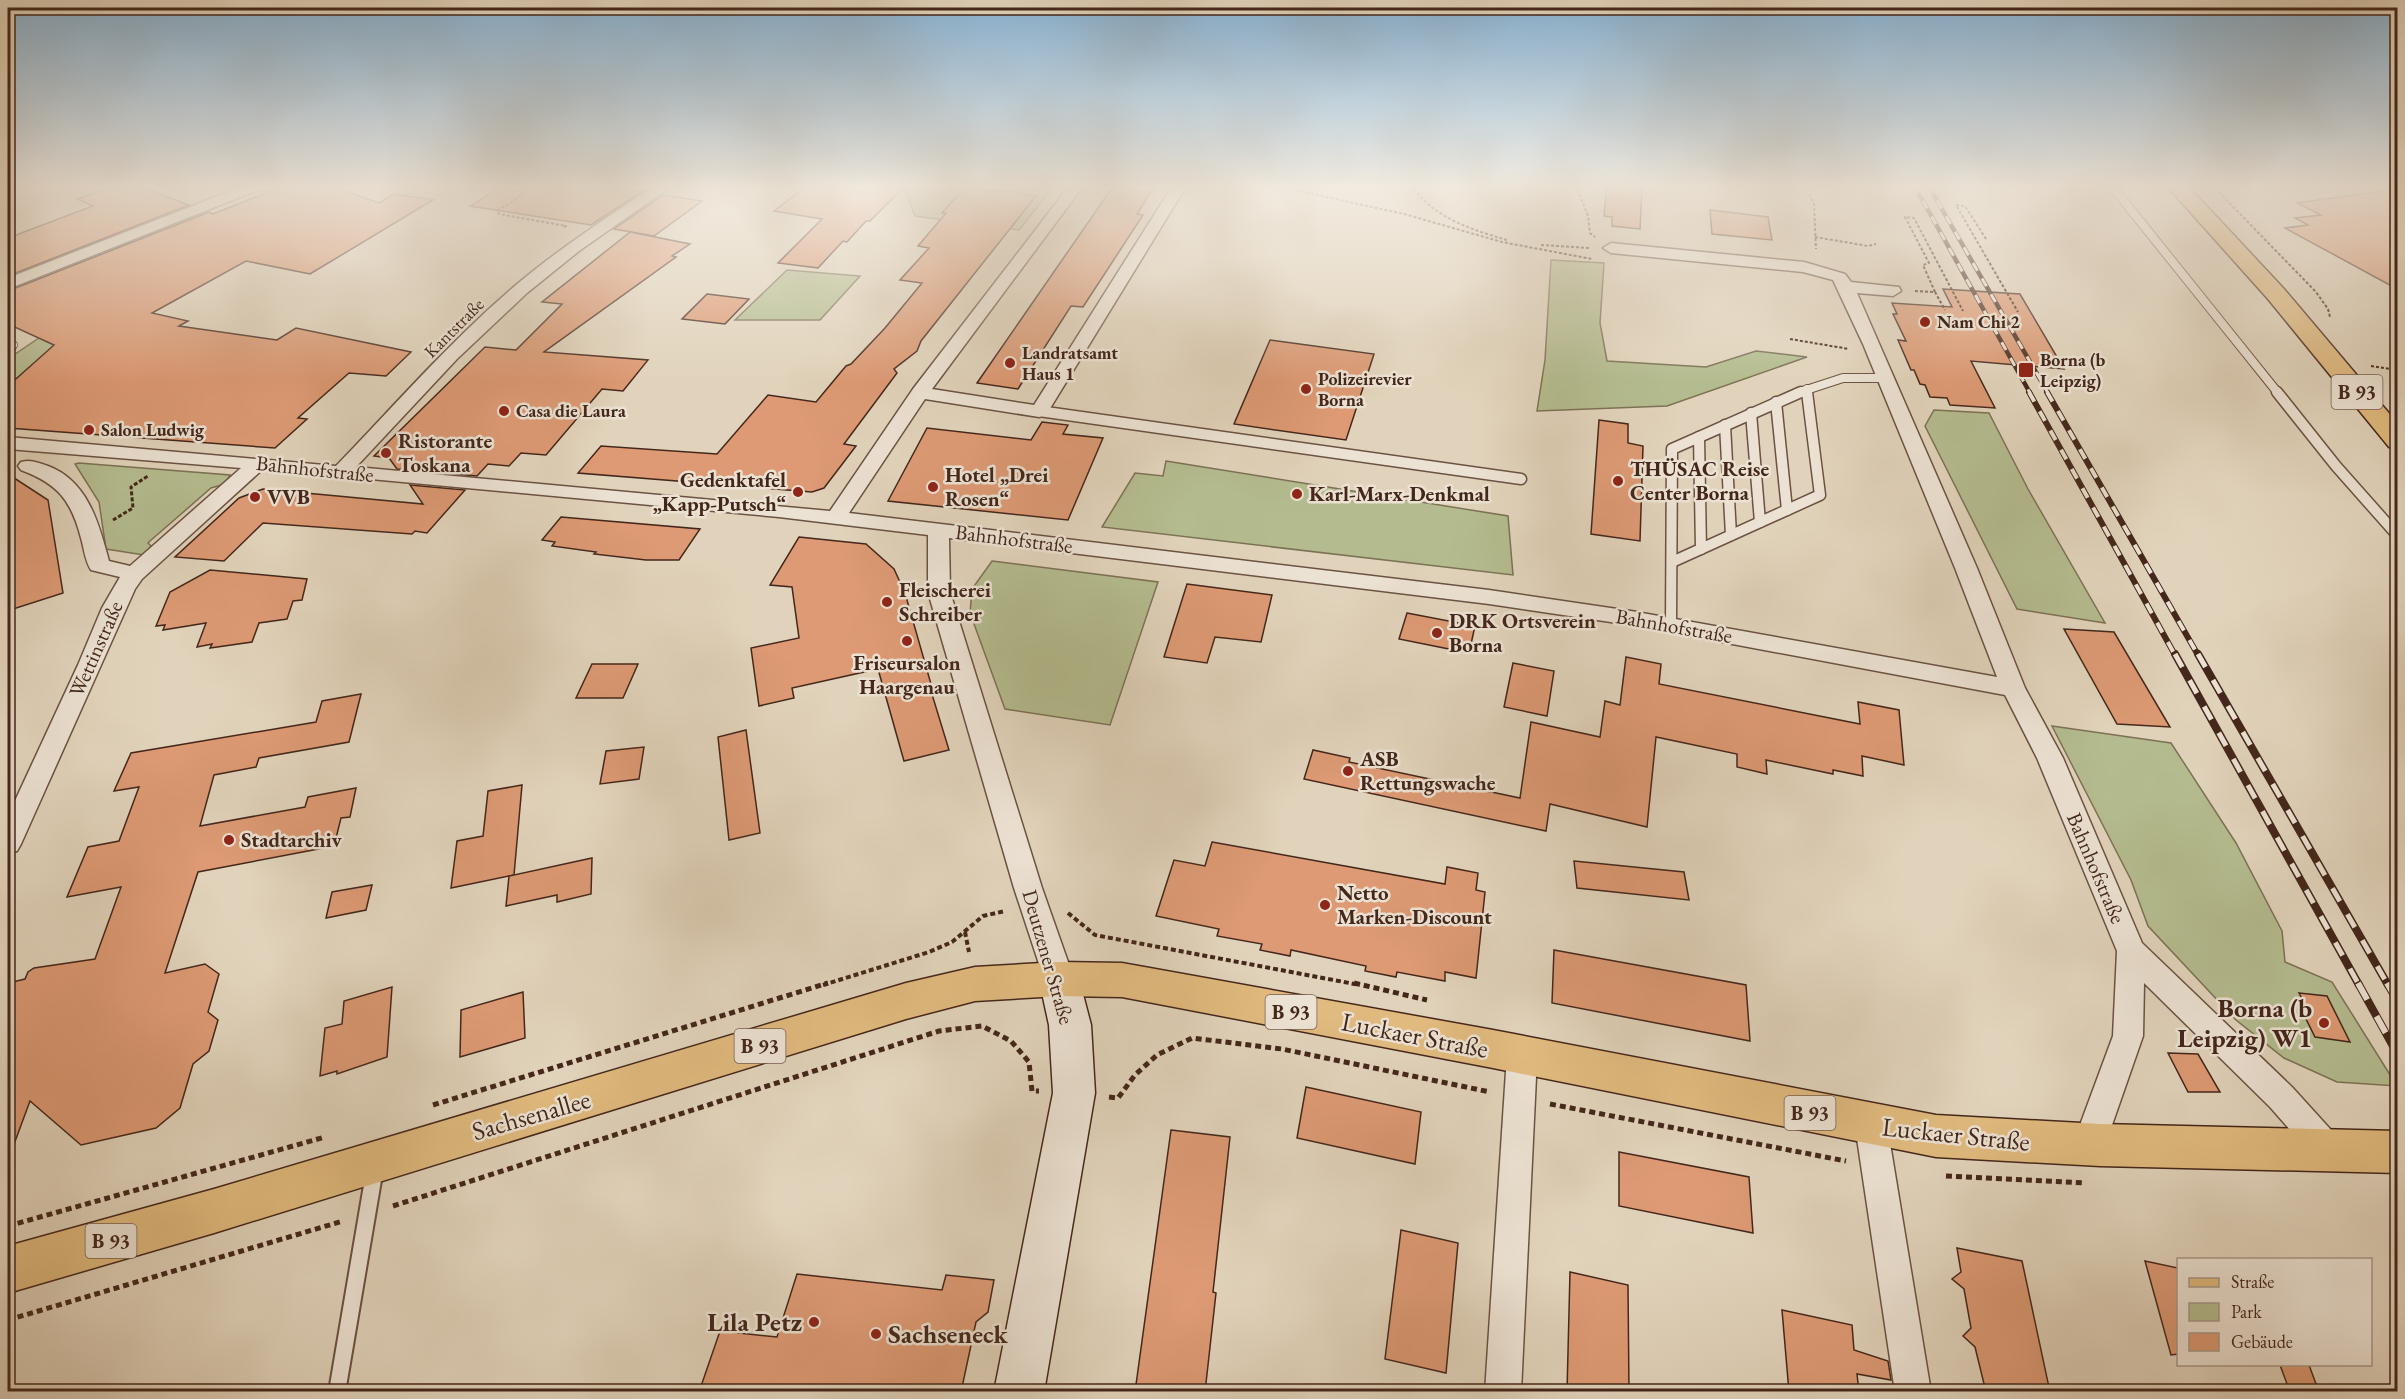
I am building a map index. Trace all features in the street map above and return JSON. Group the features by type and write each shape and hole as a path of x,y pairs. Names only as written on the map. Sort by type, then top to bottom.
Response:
{"main road":[{"name":"B 93","path":"2236,250 2276,294 2397,441"},
{"name":"Luckaer Straße","path":"1059,979 1122,980 1936,1136 2100,1145 2397,1152"},
{"name":"Sachsenallee","path":"8,1270 376,1163 906,1001 975,984 1059,979"},
{"name":"Deutzener Straße","path":"1019,1392 1074,1093 1070,1025 1059,979"}],"street":[{"path":"8,284 93,250"},
{"name":"Kantstraße","path":"341,472 481,327 520,290 571,250"},
{"path":"835,518 920,393 1028,250"},
{"path":"920,393 1039,411 1139,250"},
{"path":"1634,250 1804,267 1839,278 1846,287 1893,291"},
{"name":"Bahnhofstraße","path":"1846,287 1966,568 2013,688 2050,758 2131,951 2282,1097 2330,1152"},
{"name":"Bahnhofstraße","path":"8,443 258,463 779,511 1507,599 1671,625 2013,688"},
{"name":"Wettinstraße","path":"8,844 92,662 112,608 134,574 258,463"},
{"path":"28,466 48,471 58,478 83,506 99,565 134,574"},
{"name":"Deutzener Straße","path":"938,531 939,592 1033,905 1059,979"},
{"name":"Bahnhofstraße","path":"2100,1145 2097,1125 2128,1036 2131,951"},
{"path":"1503,1392 1522,1056"},
{"path":"1871,1125 1913,1392"}],"lane":[{"path":"2163,250 2336,466 2397,536"},
{"path":"1671,625 1672,449 1807,389 1843,378 1884,378"},
{"path":"1672,562 1820,495 1807,389"},
{"path":"1776,402 1787,510"},
{"path":"1039,411 1521,479"},
{"path":"1751,413 1760,522"},
{"path":"1725,425 1731,535"},
{"path":"1699,437 1701,549"},
{"path":"337,1392 376,1163"}],"path":[{"path":"1552,250 1596,260"},
{"path":"1816,250 1816,259 1822,272"},
{"path":"1922,250 1929,263 1923,265 1945,310"},
{"path":"1931,250 1963,311"},
{"path":"1982,250 2018,312"},
{"path":"1893,291 1935,292"},
{"path":"1790,339 1859,350"},
{"path":"2363,365 2397,370"},
{"path":"90,529 126,514 133,508 131,487 173,456"},
{"path":"423,1108 928,952 952,942 983,916 1061,899 1066,911 1095,935 1340,980 1429,1000"},
{"path":"8,1320 367,1214 939,1031 982,1026 1011,1041 1029,1062 1032,1091"},
{"path":"8,1226 333,1134"},
{"path":"1936,1136 1947,1176"}],"green space":[{"path":"1551,260 1604,263 1600,323 1607,361 1706,367 1756,351 1807,357 1667,406 1537,411 1545,360"},
{"path":"787,270 860,276 820,320 735,320"},
{"path":"94,315 8,386 8,359 39,338"},
{"path":"1934,410 1989,413 2028,489 2105,623 2017,609 1925,426"},
{"path":"1166,461 1508,516 1513,575 1102,527 1135,473 1163,476"},
{"path":"75,464 230,475 225,484 211,488 150,541 148,543 153,548 144,555 106,549 99,502"},
{"path":"992,561 1158,582 1110,725 1005,709 970,613 972,589"},
{"path":"2052,726 2171,743 2236,843 2282,931 2285,962 2332,982 2397,1086 2337,1082 2284,1058 2236,1020 2148,926 2131,880"}],"building":[{"path":"8,250 74,250 8,276"},
{"path":"112,250 349,250 310,274 246,261 152,313 188,321 179,326 277,340 296,328 411,352 386,376 349,373 298,418 307,419 275,448 8,428 8,386 54,345 8,324 8,291"},
{"name":"Casa die Laura","path":"607,250 681,250 672,256 676,257 544,352 648,360 623,391 602,389 546,455 521,453 509,466 488,464 477,476 397,469 389,458 374,456 485,347 516,350 562,304 542,302"},
{"path":"791,250 834,250 818,268 778,263"},
{"path":"927,250 993,250 921,341 917,351 894,369 897,373 844,444 856,446 824,488 812,492 578,473 601,446 717,454 768,395 816,402 846,366 851,364 885,328 922,283 900,280"},
{"path":"1069,250 1120,250 1083,307 1071,306 1018,389 977,383"},
{"path":"2326,250 2397,250 2397,289"},
{"path":"1943,289 2020,294 2064,369 1971,361 1995,408 1950,405 1947,398 1930,397 1925,385 1920,384 1914,370 1911,370 1898,340 1906,341 1893,314 1897,314 1892,303 1952,307"},
{"path":"707,294 749,299 725,324 682,319"},
{"name":"Polizeirevier Borna","path":"1270,340 1374,354 1346,440 1234,424"},
{"name":"THÜSAC Reise Center Borna","path":"1599,420 1628,424 1628,443 1643,446 1640,541 1591,534"},
{"path":"1042,422 1068,425 1063,434 1103,438 1068,520 888,501 927,428 1031,440"},
{"path":"8,474 48,500 63,593 10,610 8,584"},
{"path":"410,485 465,490 427,533 415,531 412,534 263,523 224,561 175,557 239,498 263,489 423,504"},
{"path":"561,517 700,529 679,560 646,560 552,546 555,542 542,540"},
{"path":"799,537 866,544 894,569 905,593 949,750 904,761 878,669 792,688 794,698 759,706 751,648 799,638 792,587 770,585"},
{"path":"210,570 307,579 302,600 293,601 287,619 259,623 252,642 210,648 212,644 197,647 206,623 163,630 165,625 156,626 170,592"},
{"path":"1187,584 1272,595 1261,642 1215,637 1207,663 1164,657"},
{"name":"DRK Ortsverein Borna","path":"1407,613 1475,626 1469,653 1399,639"},
{"path":"2064,629 2114,632 2170,727 2117,724"},
{"path":"1626,657 1661,664 1659,684 1860,724 1858,702 1899,710 1904,765 1862,756 1863,776 1833,770 1833,774 1766,760 1767,774 1737,767 1737,754 1656,737 1647,827 1550,804 1546,831 1304,779 1313,750 1350,758 1349,762 1520,798 1531,722 1600,737 1605,701 1620,705"},
{"path":"1513,663 1554,671 1547,716 1504,707"},
{"path":"592,664 638,664 623,698 576,698"},
{"path":"361,694 349,742 259,758 256,767 214,775 200,826 305,807 308,797 356,788 350,817 341,818 334,846 198,872 165,973 205,964 219,974 208,1012 218,1020 209,1051 193,1064 180,1108 156,1128 81,1145 30,1101 10,1155 8,1155 8,983 25,979 28,972 34,968 95,959 121,887 67,897 88,847 119,841 139,787 114,791 131,753 316,722 322,701"},
{"path":"746,730 760,833 729,840 718,737"},
{"path":"644,747 639,779 600,784 606,751"},
{"path":"522,785 514,875 451,888 457,841 483,836 488,791"},
{"path":"1212,842 1445,884 1447,867 1478,873 1476,890 1485,892 1476,978 1445,972 1445,981 1397,972 1396,977 1365,971 1366,966 1291,950 1290,956 1260,950 1262,944 1217,936 1219,929 1156,916 1174,860 1205,866"},
{"path":"592,858 591,894 557,902 557,895 506,906 509,876"},
{"path":"1574,861 1684,872 1689,900 1577,888"},
{"path":"372,885 366,910 326,918 332,892"},
{"path":"1554,950 1746,985 1750,1041 1552,1003"},
{"path":"392,987 387,1057 337,1074 337,1071 320,1076 325,1028 342,1024 344,1001"},
{"path":"523,992 525,1038 460,1057 461,1010"},
{"name":"Borna (b Leipzig) W1","path":"2299,993 2327,996 2350,1042 2315,1037 2300,1007 2307,1008"},
{"path":"2168,1053 2198,1054 2220,1092 2188,1092"},
{"path":"1306,1087 1421,1112 1415,1164 1297,1138"},
{"path":"1171,1130 1230,1137 1205,1392 1135,1392"},
{"path":"1619,1152 1749,1177 1753,1233 1619,1206"},
{"path":"1401,1230 1458,1243 1446,1373 1385,1359"},
{"path":"1957,1248 2022,1261 2050,1392 1986,1392 1975,1347 1963,1336 1971,1328 1964,1289 1952,1279 1961,1272"},
{"path":"2145,1261 2177,1268 2177,1354 2171,1355"},
{"path":"1570,1272 1628,1285 1629,1392 1567,1392"},
{"name":"Sachseneck","path":"797,1274 942,1290 946,1275 994,1280 988,1312 976,1322 961,1392 699,1392 720,1331 777,1337"},
{"path":"1782,1310 1852,1325 1854,1350 1888,1361 1891,1380 1857,1374 1859,1392 1789,1392"},
{"path":"2280,1366 2309,1366 2319,1392 2290,1392"}],"railway":[{"path":"1950,250 2030,393"},
{"path":"1966,250 2048,393"},
{"path":"2029,392 2175,655"},
{"path":"2047,392 2198,655"},
{"path":"2175,654 2359,985"},
{"path":"2198,654 2388,985"},
{"path":"2358,983 2398,1055"},
{"path":"2387,983 2398,1002"}],"place":[{"name":"Nam Chi 2","path":"1925,322"},
{"name":"Landratsamt Haus 1","path":"1010,363"},
{"name":"Borna (b Leipzig)","path":"2026,370"},
{"name":"Polizeirevier Borna","path":"1306,389"},
{"name":"Casa die Laura","path":"504,411"},
{"name":"Salon Ludwig","path":"89,430"},
{"name":"Ristorante Toskana","path":"386,453"},
{"name":"THÜSAC Reise Center Borna","path":"1618,481"},
{"name":"Hotel „Drei Rosen“","path":"933,487"},
{"name":"Gedenktafel „Kapp-Putsch“","path":"798,492"},
{"name":"Karl-Marx-Denkmal","path":"1297,494"},
{"name":"VVB","path":"255,497"},
{"name":"Fleischerei Schreiber","path":"887,602"},
{"name":"DRK Ortsverein Borna","path":"1437,633"},
{"name":"Friseursalon Haargenau","path":"907,641"},
{"name":"ASB Rettungswache","path":"1348,771"},
{"name":"Stadtarchiv","path":"229,840"},
{"name":"Netto Marken-Discount","path":"1325,905"},
{"name":"Borna (b Leipzig) W1","path":"2324,1023"},
{"name":"Lila Petz","path":"814,1322"},
{"name":"Sachseneck","path":"876,1334"}]}
